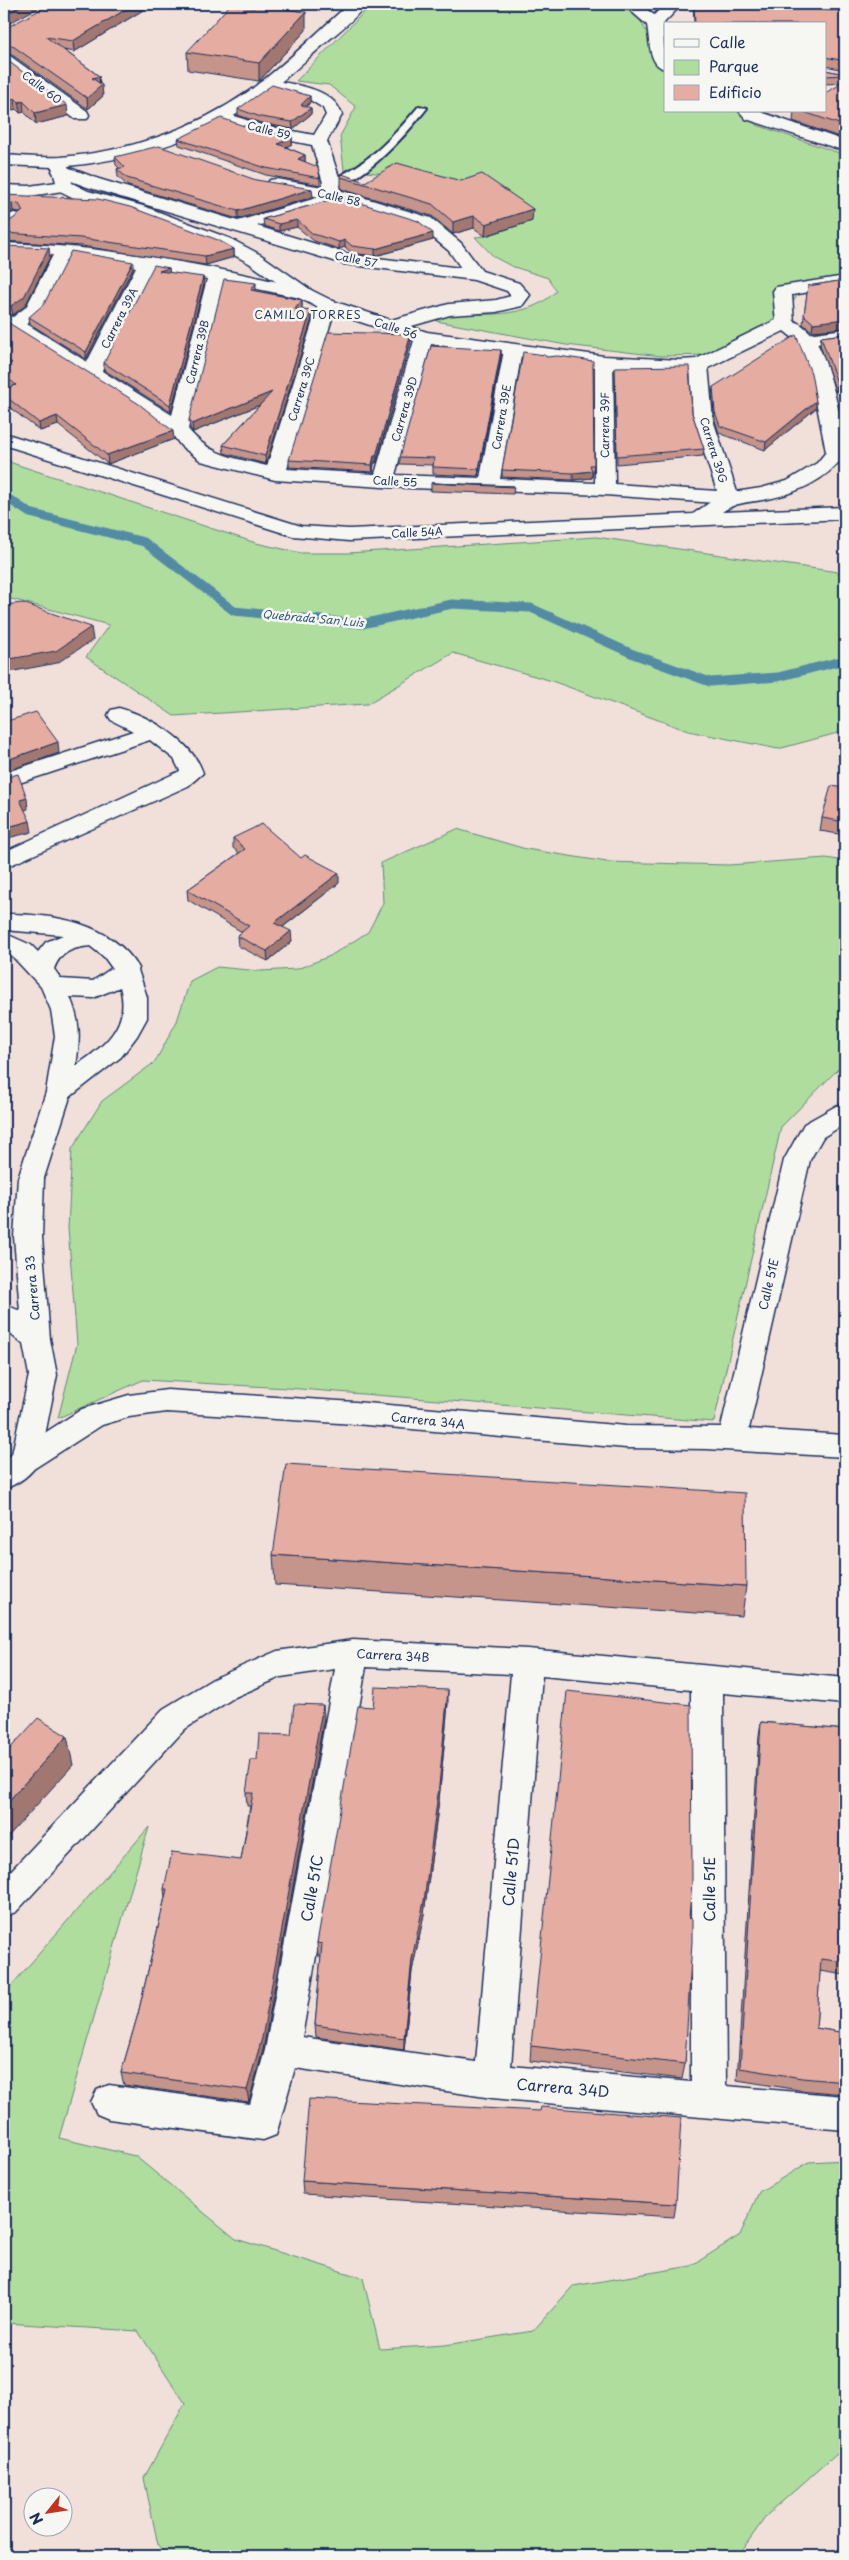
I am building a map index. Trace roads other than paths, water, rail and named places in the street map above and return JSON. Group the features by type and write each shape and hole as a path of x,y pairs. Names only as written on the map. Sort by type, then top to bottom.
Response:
{"street":[{"path":"4,160 61,173 105,157 154,144 220,116 266,84 358,4"},
{"path":"631,4 655,23 663,62"},
{"path":"655,23 674,4"},
{"path":"740,6 776,9"},
{"path":"756,22 757,6"},
{"name":"Calle 60","path":"4,59 80,115"},
{"path":"239,226 335,191 319,141 334,115 332,105 312,94 266,84"},
{"path":"752,113 845,146"},
{"name":"Calle 59","path":"220,116 257,129 319,141"},
{"path":"154,144 180,155"},
{"path":"61,173 82,195 138,210 225,243 255,259 306,294"},
{"name":"Calle 57","path":"4,190 29,191 61,173 350,260 476,275 513,287 521,295 516,302 496,306 449,310 392,326"},
{"name":"Calle 58","path":"263,182 335,191 425,222 455,247 476,275"},
{"name":"Calle 56","path":"4,248 65,250 217,275 306,294 327,305 424,337 604,362 699,365 725,354 785,323"},
{"path":"9,322 34,310 65,250"},
{"name":"Carrera 39A","path":"91,372 146,263"},
{"name":"Carrera 39B","path":"178,430 217,275"},
{"path":"845,281 782,291 785,323 806,340 845,335"},
{"name":"Carrera 39C","path":"275,474 327,305"},
{"name":"Calle 55","path":"9,322 148,406 178,430 188,442 208,457 275,474 383,481 604,489 729,498 763,494 794,485 824,468 836,453 822,380 806,340"},
{"name":"Carrera 39D","path":"383,481 424,337"},
{"name":"Carrera 39E","path":"489,485 513,350"},
{"name":"Carrera 39F","path":"604,362 604,489"},
{"name":"Carrera 39G","path":"699,365 703,420 729,498 699,519"},
{"name":"Calle 54A","path":"4,439 228,511 300,532 350,535 845,513"},
{"path":"4,861 180,781 192,772 191,763 184,754 152,732 119,716"},
{"path":"4,781 152,732"},
{"path":"4,922 32,921 69,928 95,938 115,952 127,968 134,992 135,1017 120,1043 59,1092"},
{"path":"95,938 74,940 56,946 45,957 47,978 72,991 95,989 116,981 127,968"},
{"name":"Carrera 33","path":"4,941 22,951 47,978 63,1010 68,1036 59,1092 31,1178 28,1237 36,1339 43,1375 14,1469"},
{"name":"Calle 51E","path":"732,1441 797,1160 813,1131 845,1112"},
{"path":"4,1314 36,1339"},
{"name":"Carrera 34A","path":"14,1469 92,1417 129,1406 167,1401 354,1413 597,1435 845,1446"},
{"name":"Carrera 34B","path":"4,1901 174,1719 224,1688 277,1664 353,1653 528,1662 845,1692"},
{"name":"Calle 51C","path":"109,2102 264,2123 282,2050 353,1653"},
{"name":"Calle 51D","path":"492,2082 528,1662"},
{"name":"Calle 51E","path":"708,1678 708,2099"},
{"name":"Carrera 34D","path":"282,2050 492,2082 708,2099 845,2113"}],"lane":[{"path":"335,191 367,165 422,108"}],"waterway":[{"name":"Quebrada San Luis","path":"4,496 30,513 144,542 234,611 362,624 452,604 531,608 633,654 710,682 778,677 845,660"}],"district":[{"name":"CAMILO TORRES","path":"308,314"}]}
